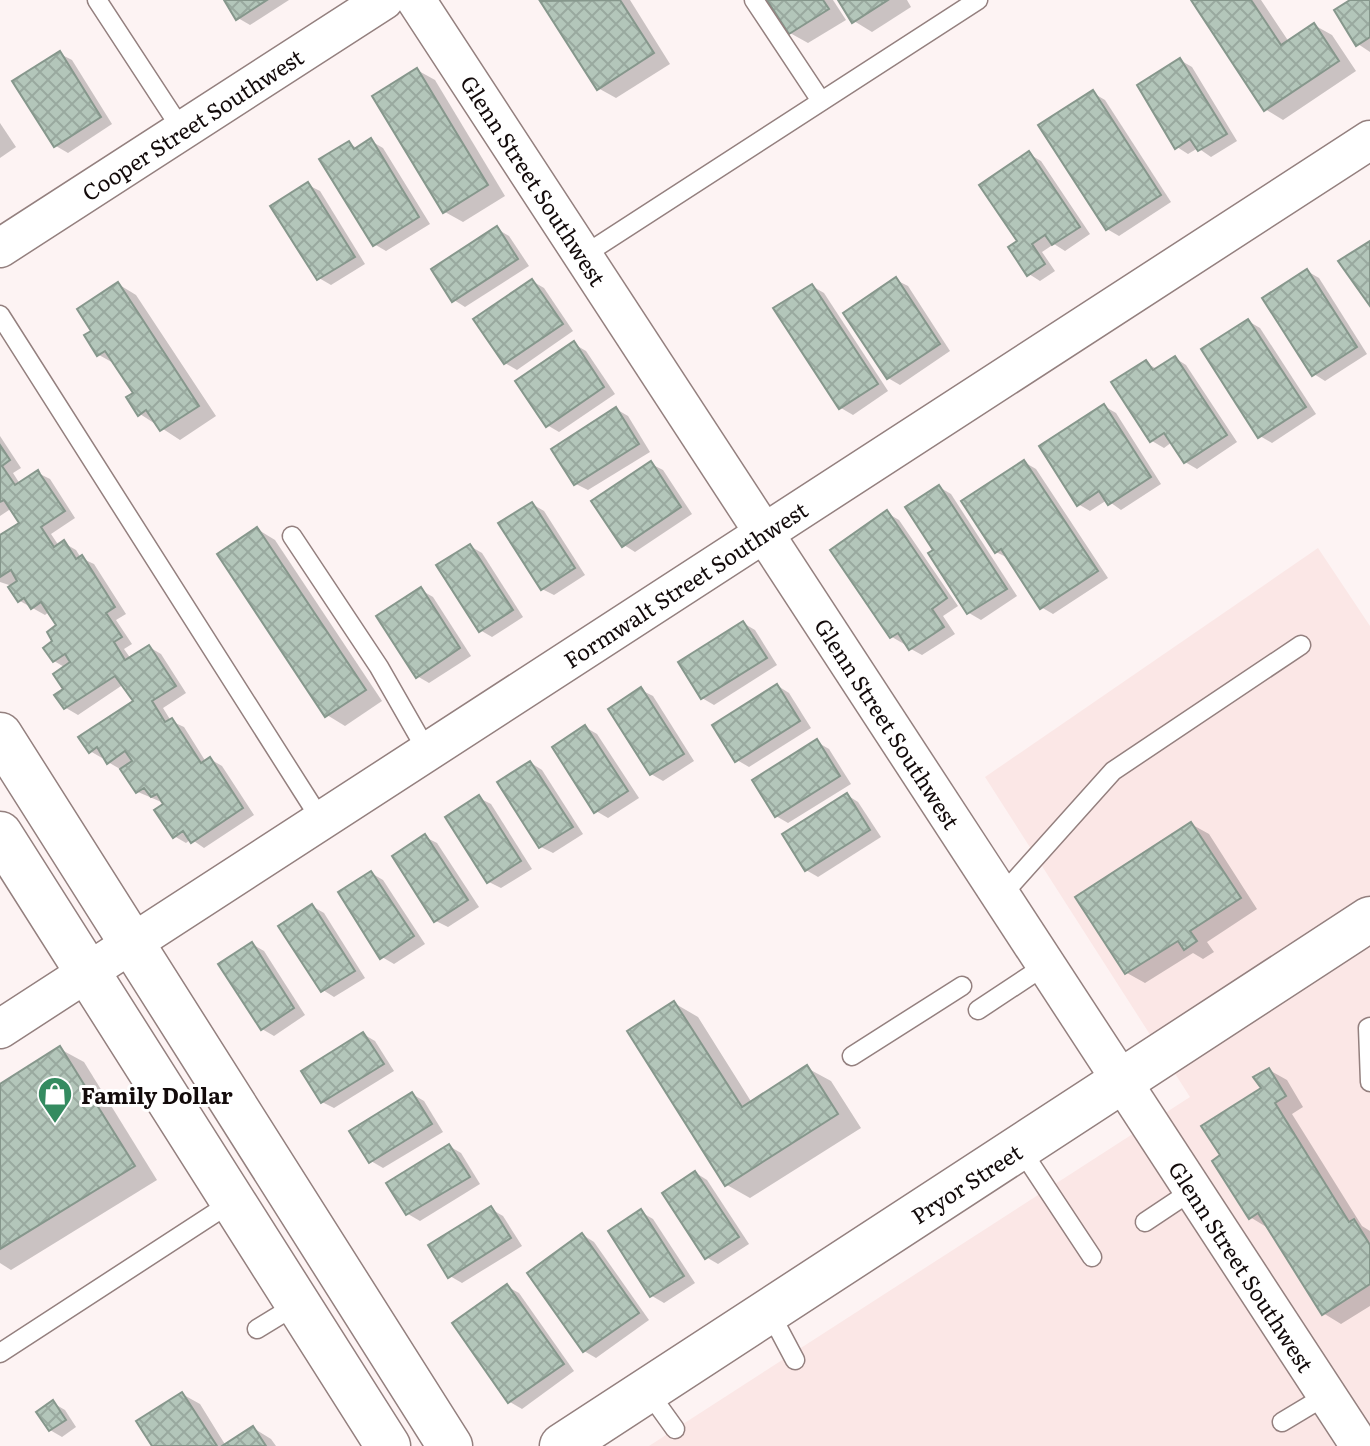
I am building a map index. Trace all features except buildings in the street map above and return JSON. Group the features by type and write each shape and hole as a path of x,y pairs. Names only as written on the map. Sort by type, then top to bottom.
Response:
{"main road":[{"path":"0,735 450,1446"},
{"path":"0,834 388,1446"},
{"name":"Pryor Street","path":"562,1446 1370,919"}],"street":[{"name":"Cooper Street Southwest","path":"0,248 384,0"},
{"name":"Glenn Street Southwest","path":"416,0 1360,1446"},
{"name":"Formwalt Street Southwest","path":"0,1029 1370,140"}],"lane":[{"path":"97,0 182,130"},
{"path":"754,0 821,101"},
{"path":"584,255 978,0"},
{"path":"0,315 321,820"},
{"path":"292,536 379,667 427,751"},
{"path":"1001,896 1113,771 1301,645"},
{"path":"978,1010 1046,965"},
{"path":"852,1056 962,986"},
{"path":"1370,1027 1370,1082"},
{"path":"1020,1148 1092,1257"},
{"path":"1145,1222 1193,1190"},
{"path":"0,1353 233,1202"},
{"path":"257,1329 298,1304"},
{"path":"769,1311 795,1360"},
{"path":"647,1390 675,1429"},
{"path":"1282,1422 1327,1395"}],"shaded area":[{"path":"1318,548 1370,626 1370,1446 649,1446 1190,1097 985,777"}],"place":[{"name":"Family Dollar","path":"55,1125"}]}
